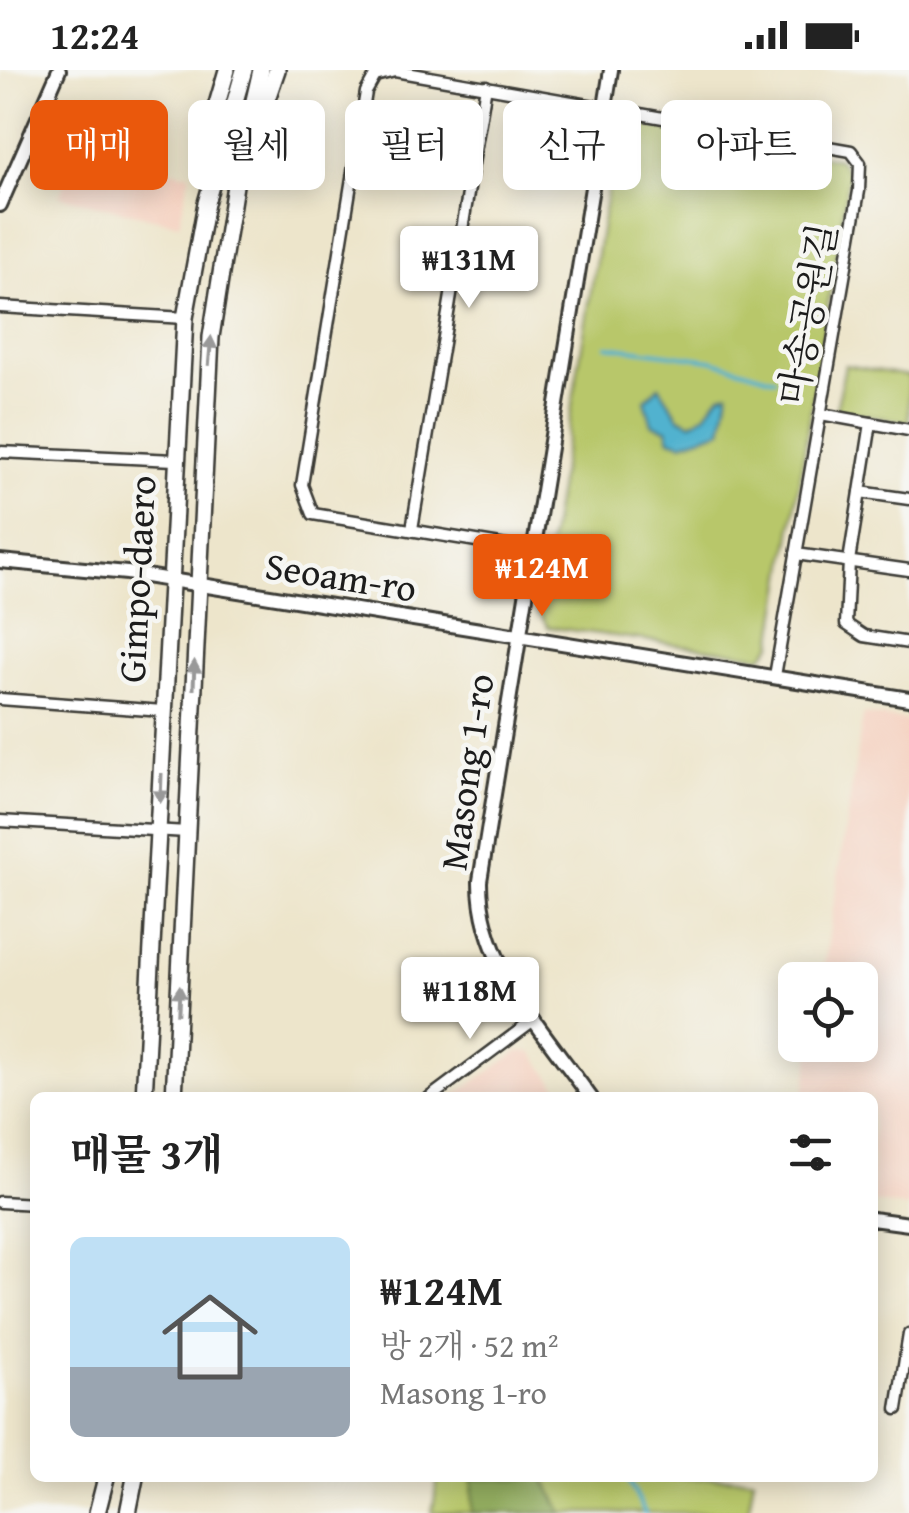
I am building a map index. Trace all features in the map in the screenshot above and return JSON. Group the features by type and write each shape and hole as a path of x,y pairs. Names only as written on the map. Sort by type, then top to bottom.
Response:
{"main road":[{"path":"206,203 215,111 227,70"},
{"name":"Gimpo-daero","path":"144,1092 185,318 206,203 244,70"},
{"name":"Gimpo-daero","path":"254,100 261,70"},
{"path":"266,100 277,70"},
{"name":"Gimpo-daero","path":"174,1092 211,337 234,190"},
{"path":"97,1513 105,1482"},
{"path":"128,1513 134,1482"}],"street":[{"path":"0,204 59,70"},
{"path":"531,550 313,514 302,484 366,92 376,76 396,70 570,100"},
{"name":"Masong 1-ro","path":"607,100 612,70"},
{"path":"412,529 486,86"},
{"name":"마송공원길","path":"641,112 836,146 857,156 859,191 775,676"},
{"name":"Masong 1-ro","path":"587,1092 500,966 480,907 480,881 592,190"},
{"path":"0,308 185,318"},
{"path":"821,414 909,430"},
{"path":"871,423 849,562 846,624 864,636 909,643"},
{"path":"0,452 175,460"},
{"path":"860,492 909,499"},
{"path":"796,554 909,570"},
{"name":"Seoam-ro","path":"0,561 198,584 909,699"},
{"path":"0,699 163,710"},
{"path":"0,821 187,832"},
{"path":"436,1092 535,1019"},
{"path":"0,1202 30,1204"},
{"path":"878,1220 909,1224"},
{"path":"897,1409 909,1334"}],"shaded area":[{"path":"168,170 188,174 179,224 60,196 62,190 168,190"},
{"path":"863,714 909,721 909,1208 878,1203 878,1092 805,1092 809,1062 878,1062 878,962 825,962"},
{"path":"519,1051 532,1052 561,1092 460,1092"}],"green space":[{"path":"641,125 661,128 661,190 832,190 832,158 839,159 849,175 773,644 762,656 548,627 538,611 608,190 641,190"},
{"path":"845,365 909,376 909,422 836,410"},
{"path":"437,1482 753,1482 748,1513 432,1513"},
{"path":"473,1482 546,1482 563,1513 472,1513"}],"water":[{"path":"659,386 679,417 692,423 705,414 720,394 729,392 722,430 682,443 670,439 667,429 652,424 645,400"}],"waterway":[{"path":"607,346 711,360 775,379"},
{"path":"629,1482 645,1513"}]}
